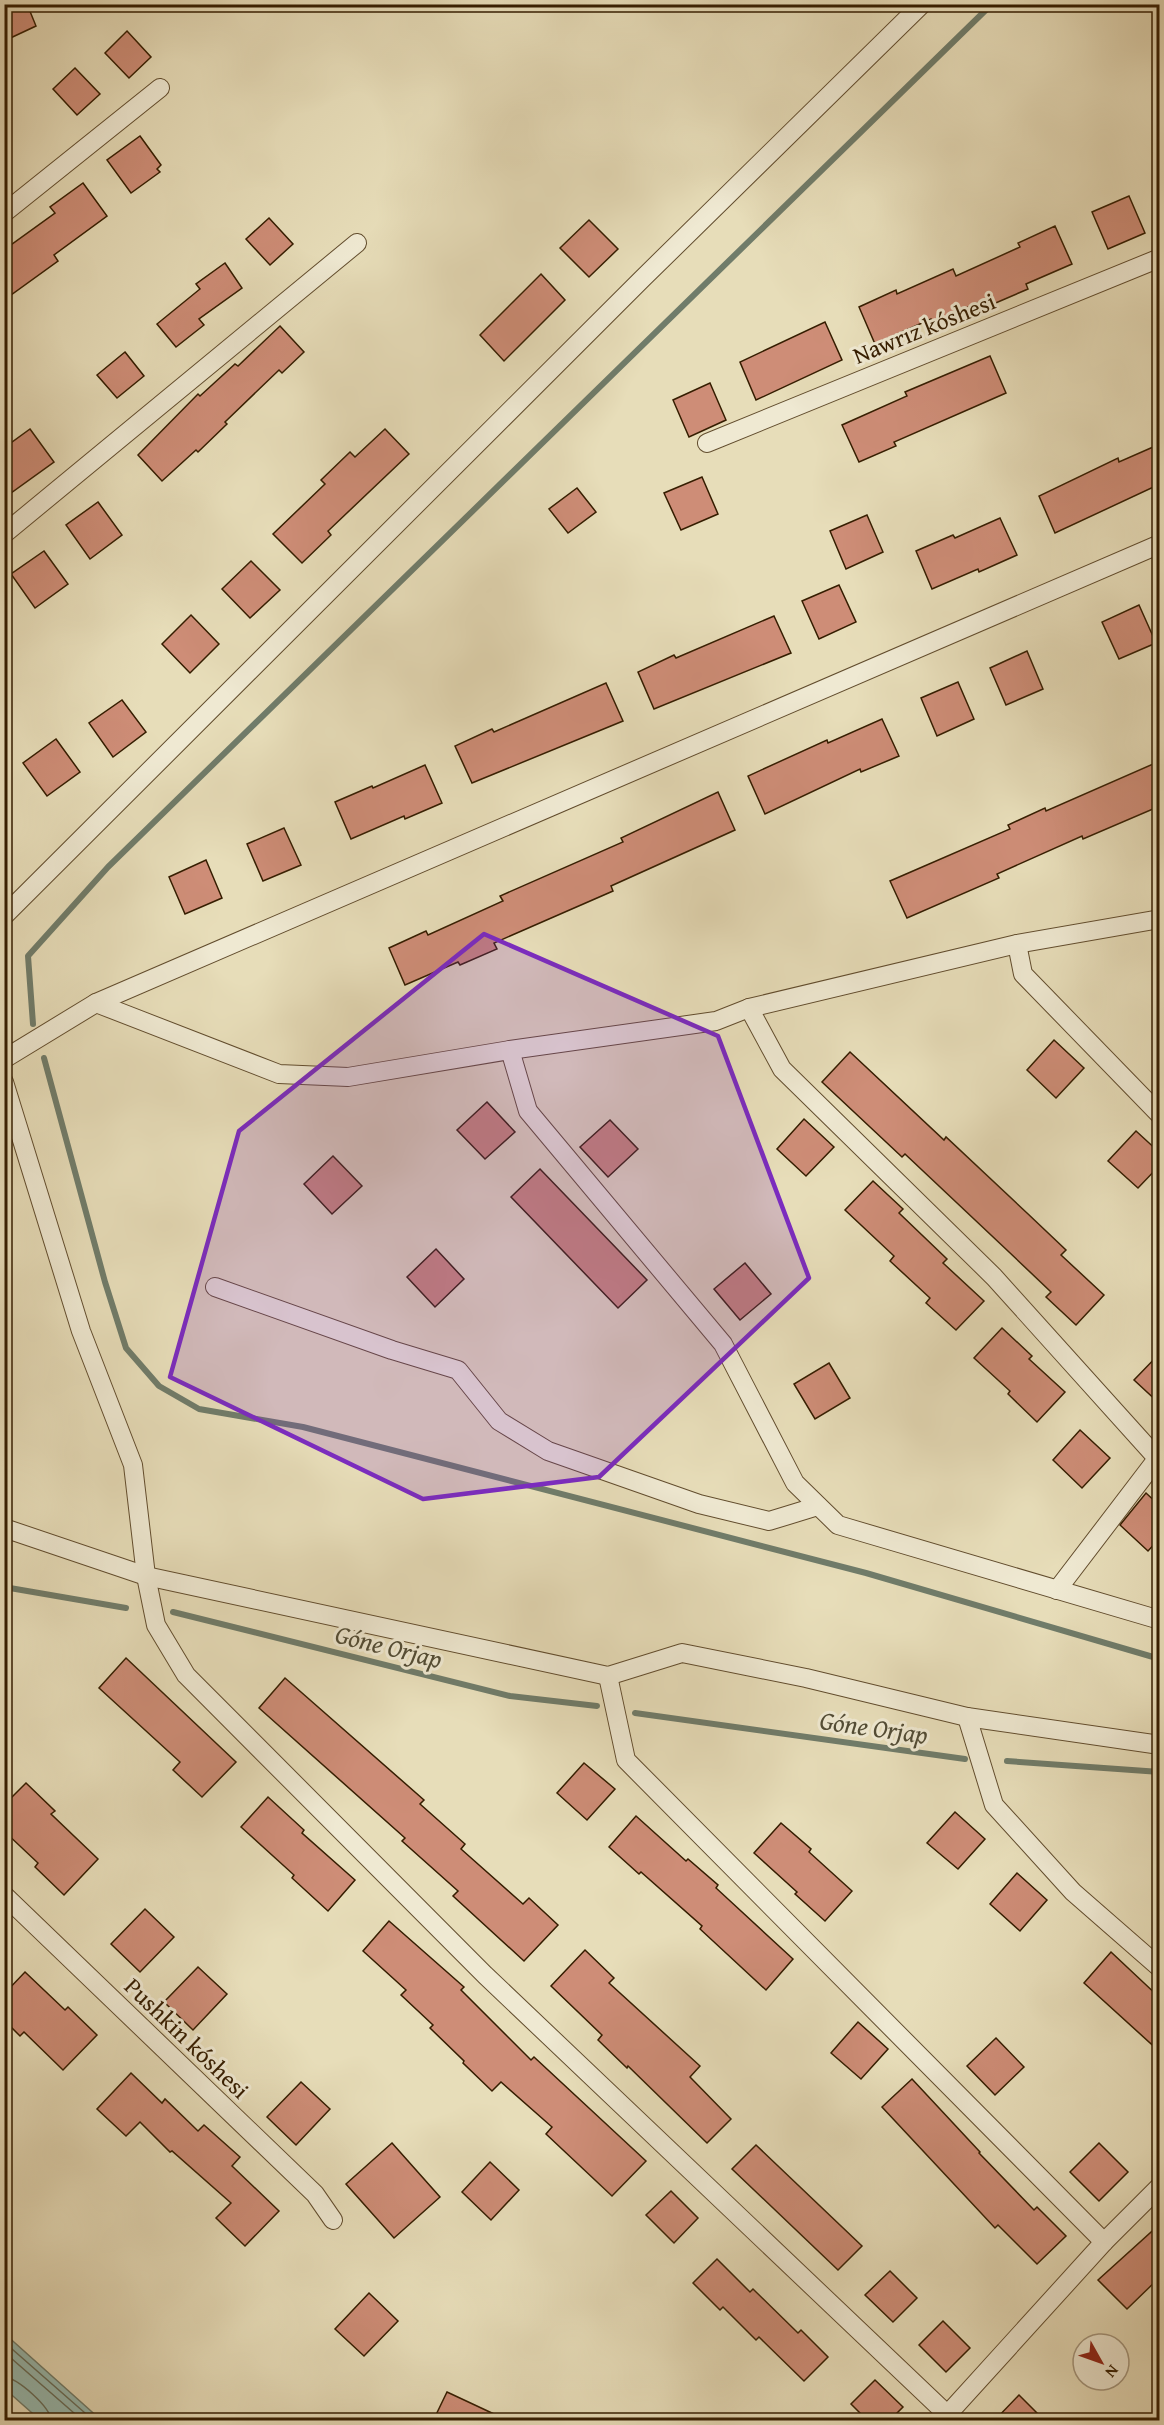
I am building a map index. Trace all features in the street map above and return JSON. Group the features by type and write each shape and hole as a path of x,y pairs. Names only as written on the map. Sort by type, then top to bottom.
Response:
{"street":[{"path":"4,916 642,279 922,4"},
{"path":"4,213 160,88"},
{"path":"4,534 357,243"},
{"name":"Nawrız kóshesi","path":"707,443 1160,258"},
{"path":"4,1059 96,1003 1159,545"},
{"path":"96,1003 279,1074 348,1077 510,1050 716,1021 749,1008 1017,944 1160,919"},
{"path":"1017,944 1023,974 1160,1115"},
{"path":"749,1008 782,1069 994,1277 1158,1456 1057,1590"},
{"path":"510,1050 528,1111 723,1344 795,1483 838,1525 1160,1620"},
{"path":"4,1082 81,1331 133,1465 146,1576 156,1625 186,1675 485,1975 950,2418 1104,2242 1160,2186"},
{"path":"215,1287 392,1350 458,1370 499,1421 548,1451 699,1504 769,1521 818,1506"},
{"path":"4,1528 146,1576 608,1677 682,1653 806,1678 967,1717 1160,1745"},
{"path":"608,1677 626,1760 1104,2242"},
{"path":"967,1717 993,1805 1073,1892 1160,1968"},
{"name":"Pushkin kóshesi","path":"4,1895 315,2194 333,2220"}],"highlighted area":[{"path":"484,934 718,1036 809,1278 599,1477 423,1499 170,1377 239,1131"}],"water":[{"path":"5,2334 101,2420 40,2420 5,2389"}],"building":[{"path":"4,4 27,4 36,26 4,41"},
{"path":"127,31 151,57 129,78 105,53"},
{"path":"75,68 100,94 77,115 53,89"},
{"path":"140,136 161,165 157,169 160,172 131,193 107,160"},
{"path":"83,183 107,216 54,255 58,261 4,300 4,250 55,213 50,207"},
{"path":"1129,196 1145,233 1108,249 1092,212"},
{"path":"269,218 293,244 270,265 246,239"},
{"path":"589,220 618,249 589,277 560,248"},
{"path":"1055,226 1072,264 1026,284 1028,289 991,305 988,298 933,323 931,319 875,344 859,307 896,290 897,294 953,269 956,276 1020,247 1018,243"},
{"path":"225,263 242,288 199,319 204,325 176,347 157,324 200,289 196,284"},
{"path":"541,274 565,300 504,361 480,335"},
{"path":"825,322 842,360 756,400 740,362"},
{"path":"280,326 304,352 282,373 279,370 225,422 227,424 198,452 196,450 162,481 138,455 198,394 200,396 235,364 238,366"},
{"path":"125,352 144,376 117,398 97,375"},
{"path":"990,356 1006,393 894,442 896,446 859,462 842,425 907,396 905,392"},
{"path":"710,383 726,420 689,437 673,400"},
{"path":"30,429 54,462 4,498 4,448"},
{"path":"385,429 409,454 328,531 331,535 302,563 273,534 325,484 321,480 350,452 355,457"},
{"path":"1160,444 1160,484 1055,533 1039,496 1118,458 1119,462"},
{"path":"702,477 718,514 681,530 664,493"},
{"path":"577,488 596,512 568,533 549,509"},
{"path":"98,502 122,535 90,559 66,525"},
{"path":"867,515 883,552 846,569 830,531"},
{"path":"1000,518 1017,555 932,589 916,551 953,535 955,538"},
{"path":"44,551 68,584 35,608 11,574"},
{"path":"251,561 280,590 250,618 222,589"},
{"path":"839,585 856,622 819,639 802,601"},
{"path":"1139,605 1156,643 1119,659 1102,622"},
{"path":"191,615 219,644 190,673 162,644"},
{"path":"774,616 791,653 654,709 638,672 674,655 676,658"},
{"path":"1027,651 1043,689 1006,705 990,668"},
{"path":"958,682 974,719 937,736 921,698"},
{"path":"606,683 623,721 472,783 455,746 492,729 494,732"},
{"path":"122,700 146,732 113,757 89,723"},
{"path":"882,719 899,756 861,772 860,769 765,814 748,776 827,740 828,743"},
{"path":"56,739 80,772 47,796 23,763"},
{"path":"1160,761 1160,806 1083,839 1082,836 997,874 999,878 907,918 890,881 1010,829 1008,825 1045,808 1046,811"},
{"path":"425,765 442,803 405,819 404,816 351,839 335,802"},
{"path":"718,792 735,830 611,886 613,891 494,943 497,949 460,965 458,962 405,985 389,948 426,931 428,935 503,901 500,896 623,842 621,838"},
{"path":"284,828 301,865 263,881 247,844"},
{"path":"206,860 222,898 185,914 169,877"},
{"path":"1054,1040 1084,1068 1056,1098 1027,1070"},
{"path":"850,1052 944,1140 946,1137 1066,1250 1061,1255 1104,1295 1076,1325 1046,1297 1051,1292 905,1154 902,1157 822,1082"},
{"path":"487,1102 515,1132 485,1159 457,1130"},
{"path":"804,1119 834,1147 806,1176 777,1149"},
{"path":"610,1120 638,1149 608,1177 580,1147"},
{"path":"1136,1131 1160,1153 1160,1165 1138,1188 1108,1161"},
{"path":"333,1156 362,1186 332,1214 304,1184"},
{"path":"540,1169 647,1280 618,1308 511,1197"},
{"path":"873,1181 903,1209 899,1213 947,1259 943,1263 984,1301 956,1330 926,1303 930,1298 890,1261 894,1256 845,1210"},
{"path":"436,1249 464,1279 435,1307 407,1277"},
{"path":"745,1263 771,1294 740,1320 714,1289"},
{"path":"1002,1328 1032,1356 1029,1359 1065,1392 1037,1422 1008,1394 1010,1391 974,1358"},
{"path":"1160,1353 1160,1404 1134,1380"},
{"path":"829,1363 850,1398 815,1419 794,1384"},
{"path":"1080,1430 1110,1458 1082,1488 1053,1460"},
{"path":"1146,1493 1160,1506 1160,1538 1148,1551 1120,1525"},
{"path":"126,1658 236,1762 202,1797 173,1770 180,1762 99,1688"},
{"path":"285,1678 424,1800 420,1804 465,1844 461,1849 523,1904 529,1898 558,1925 524,1961 453,1896 458,1891 402,1841 405,1838 259,1708"},
{"path":"584,1763 615,1789 587,1820 557,1793"},
{"path":"26,1783 55,1811 51,1814 98,1859 64,1895 35,1867 38,1863 4,1831 4,1805"},
{"path":"268,1797 304,1830 302,1833 355,1880 328,1911 292,1878 294,1875 241,1827"},
{"path":"955,1812 985,1839 958,1869 927,1843"},
{"path":"636,1816 686,1861 688,1859 718,1885 716,1888 793,1959 766,1990 700,1929 702,1926 609,1847"},
{"path":"781,1823 811,1849 809,1852 852,1891 825,1921 754,1853"},
{"path":"1017,1873 1047,1900 1020,1931 990,1904"},
{"path":"145,1909 174,1937 140,1972 111,1944"},
{"path":"389,1921 464,1987 461,1990 531,2060 534,2057 646,2161 612,2196 546,2134 552,2127 501,2082 492,2091 463,2063 464,2061 430,2028 433,2025 401,1995 406,1990 363,1951"},
{"path":"585,1950 614,1978 609,1983 700,2066 690,2077 731,2119 707,2143 598,2040 602,2035 551,1986"},
{"path":"1111,1952 1160,1998 1160,2052 1084,1983"},
{"path":"198,1967 227,1994 193,2030 164,2002"},
{"path":"25,1972 65,2010 68,2007 97,2035 63,2070 24,2032 20,2036 4,2020 4,1994"},
{"path":"858,2022 888,2049 861,2079 831,2053"},
{"path":"996,2038 1024,2067 995,2095 967,2066"},
{"path":"131,2073 162,2103 165,2099 198,2131 204,2125 240,2157 232,2166 279,2211 245,2246 216,2218 231,2203 172,2151 170,2152 140,2122 126,2136 97,2109"},
{"path":"912,2079 1034,2210 1037,2207 1066,2236 1037,2264 998,2225 995,2228 882,2107"},
{"path":"301,2082 330,2109 296,2145 267,2117"},
{"path":"392,2143 440,2197 394,2238 346,2184"},
{"path":"1099,2143 1128,2172 1099,2201 1070,2172"},
{"path":"756,2145 862,2246 838,2270 732,2169"},
{"path":"490,2162 519,2190 491,2220 462,2192"},
{"path":"671,2191 698,2218 674,2243 646,2215"},
{"path":"1160,2224 1160,2277 1127,2309 1098,2280"},
{"path":"717,2259 750,2292 753,2289 798,2333 801,2330 828,2357 804,2381 759,2337 756,2340 723,2307 720,2310 693,2283"},
{"path":"890,2271 917,2298 893,2322 865,2295"},
{"path":"369,2293 398,2321 364,2356 335,2329"},
{"path":"943,2321 970,2348 946,2372 919,2345"},
{"path":"875,2380 903,2407 889,2421 868,2421 851,2404"},
{"path":"447,2392 509,2421 433,2421"},
{"path":"1019,2395 1045,2421 994,2421"}],"waterway":[{"path":"33,1024 28,956 108,867 992,4"},
{"path":"44,1058 105,1282 126,1348 159,1386 199,1409 303,1427 866,1573 1160,1659"},
{"name":"Góne Orjap","path":"4,1587 126,1608"},
{"name":"Góne Orjap","path":"173,1612 510,1696 597,1706"},
{"name":"Góne Orjap","path":"635,1713 965,1759"},
{"name":"Góne Orjap","path":"1007,1761 1160,1772"}]}
